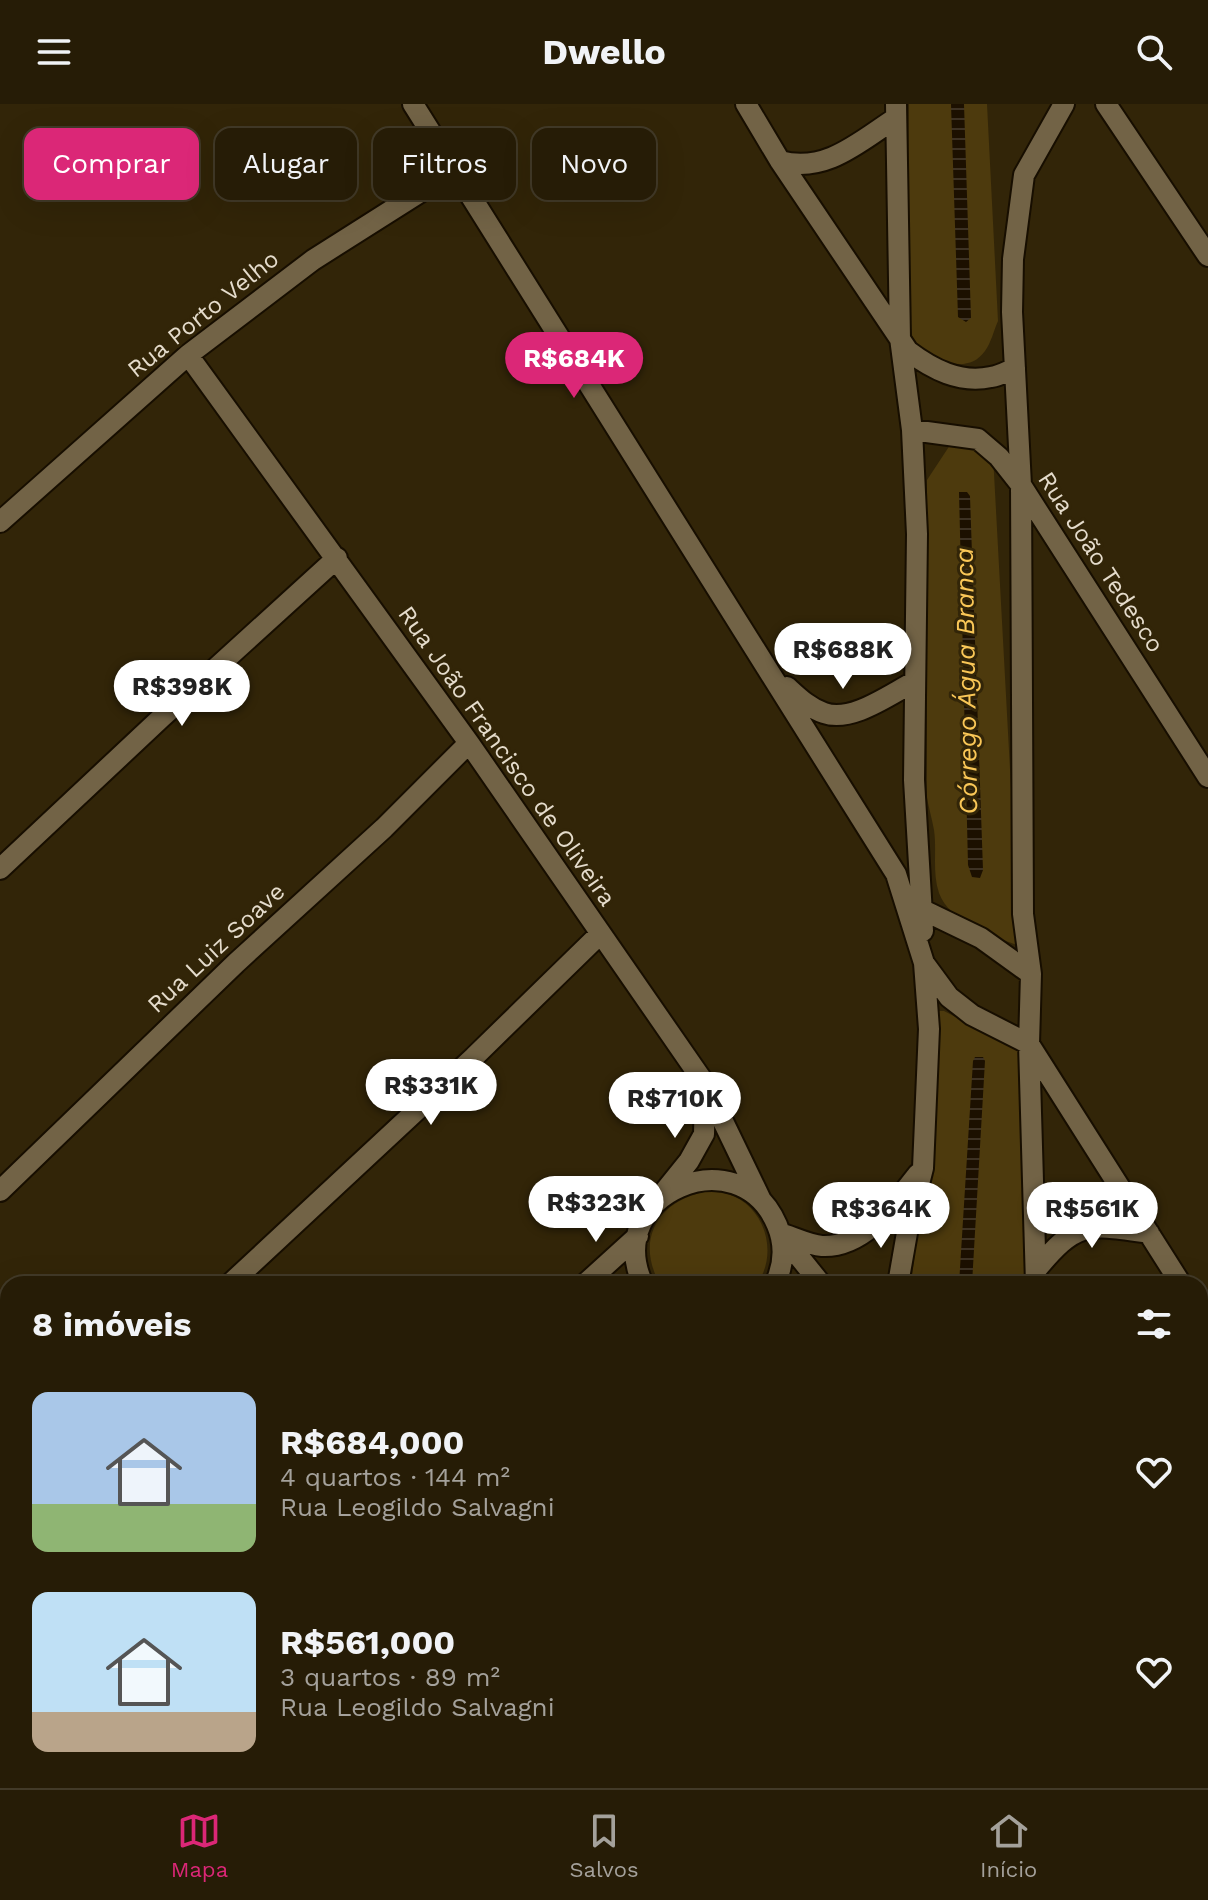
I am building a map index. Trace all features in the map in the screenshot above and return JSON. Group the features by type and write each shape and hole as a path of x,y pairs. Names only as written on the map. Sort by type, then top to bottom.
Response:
{"street":[{"path":"413,104 428,128"},
{"path":"746,104 780,161 908,351 930,367 948,375 991,378 1015,368"},
{"path":"1036,1276 1029,1044 1031,974 1023,914 1021,485 1013,259 1024,175 1063,104 1054,104"},
{"path":"1106,104 1208,256"},
{"path":"780,161 809,165 830,159 851,149 896,111"},
{"path":"896,111 900,338 912,430 917,534 914,780 929,1029 923,1168 899,1276"},
{"name":"Rua Porto Velho","path":"0,522 188,355 313,260 408,200"},
{"path":"474,200 896,874 924,963 949,997 972,1015 1029,1044 1176,1276"},
{"name":"Rua João Francisco de Oliveira","path":"188,355 469,743 705,1084 780,1233"},
{"name":"Rua João Tedesco","path":"912,430 978,439 999,457 1021,485 1208,777"},
{"path":"0,869 337,558"},
{"path":"772,674 805,703 826,714 852,713 914,682"},
{"name":"Rua Luiz Soave","path":"0,1191 236,963 384,828 469,743"},
{"path":"923,910 981,938 1031,974"},
{"path":"239,1276 474,1057 600,934"},
{"path":"641,1276 637,1263 642,1222 689,1161 704,1134 705,1084"},
{"path":"780,1233 821,1246 839,1244 858,1236 886,1215 923,1168"},
{"path":"658,1200 677,1186 698,1180 721,1180 743,1187 761,1200"},
{"path":"1037,1276 1058,1244 1071,1234 1098,1225 1149,1233"},
{"path":"777,1276 783,1254 780,1233"},
{"path":"780,1233 815,1276"},
{"path":"594,1276 638,1236"}],"shaded area":[{"path":"909,104 987,104 998,321 985,351 970,363 952,363 915,350 907,308"},
{"path":"954,439 993,455 1017,945 972,926 952,912 939,893 936,877 934,830 927,798 927,480"},
{"path":"925,1011 944,1011 1026,1053 1032,1276 912,1276 920,1212 932,1182 933,1117"},
{"path":"709,1191 726,1193 751,1209 765,1232 767,1259 762,1276 657,1276 650,1251 656,1223 677,1202"}],"water":[{"path":"951,104 964,104 971,318 966,322 958,317"},
{"name":"Córrego Água Branca","path":"959,492 967,492 970,496 983,870 980,878 972,877 968,865"},
{"path":"975,1057 983,1057 985,1061 972,1276 960,1276"}]}
